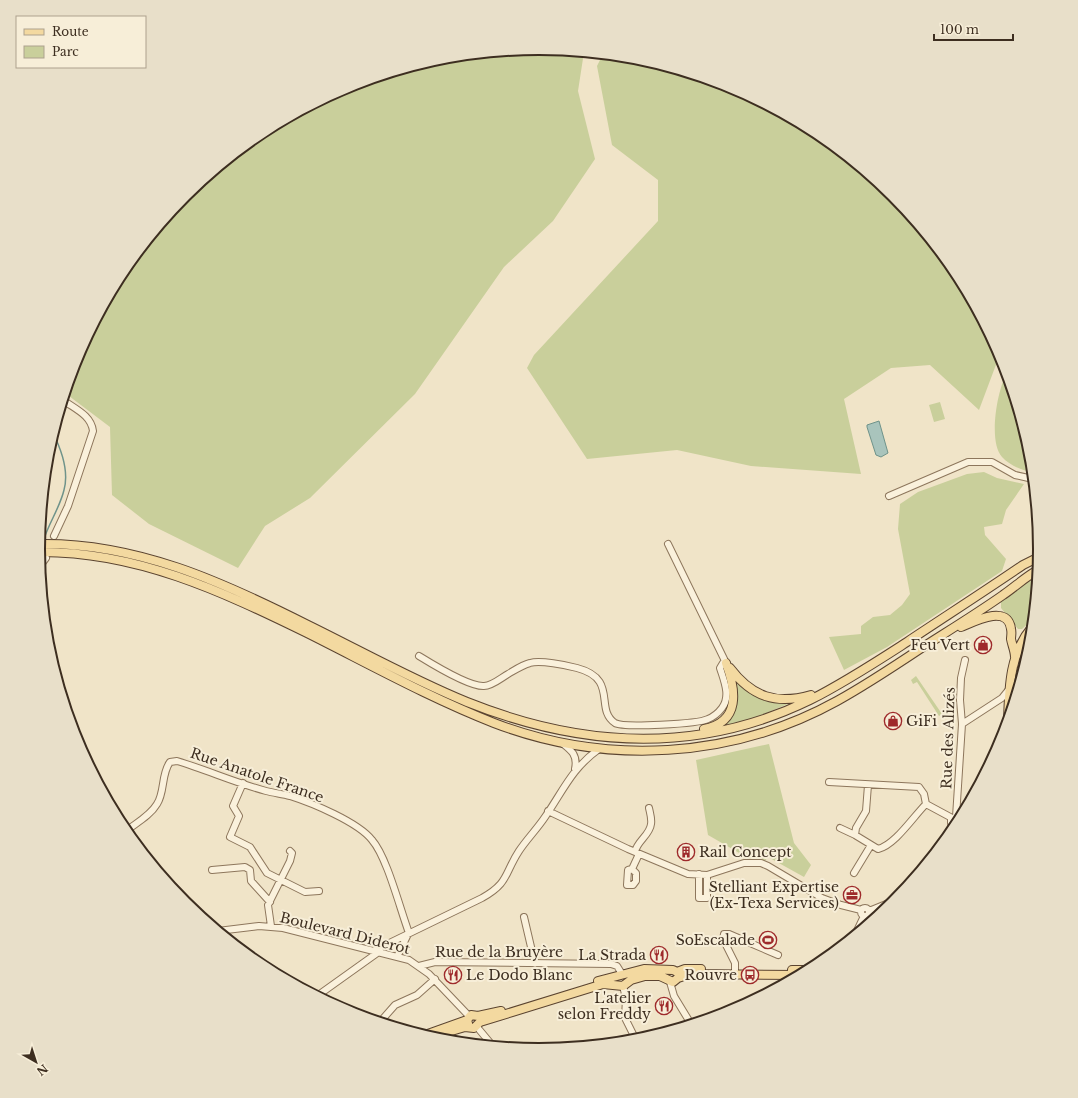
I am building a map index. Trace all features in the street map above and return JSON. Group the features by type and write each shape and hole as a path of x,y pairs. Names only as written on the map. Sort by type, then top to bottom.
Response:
{"main road":[{"path":"45,544 69,545 110,550 140,556 181,568 230,587 423,682 467,702 550,729 595,736 628,739 686,737 732,728 792,708 838,685 1033,560"},
{"path":"45,552 99,556 134,563 183,577 240,600 459,708 526,734 562,743 599,749 639,752 670,751 713,746 762,733 804,718 836,702 944,634 1032,574"},
{"path":"944,634 988,617 996,615 1001,616 1009,623 1015,657"},
{"path":"1009,700 1015,657 1025,636"},
{"path":"628,739 706,729 721,721 729,713 735,696 733,684 726,663"},
{"path":"726,663 736,676 752,690 774,699 797,699 838,685"},
{"path":"435,1032 620,980 644,969 673,970 677,975"},
{"path":"677,975 735,972 789,975"},
{"path":"620,980 631,980 645,976 660,976 670,982 675,981 677,975"},
{"path":"441,1033 473,1021"}],"street":[{"path":"54,536 68,506 93,431 92,424 88,417 67,403"},
{"path":"889,496 959,464 968,462 992,462 1015,476 1028,479"},
{"path":"419,656 450,674 477,685 485,686 529,663 536,662 577,668 590,672 599,680 604,689 607,712 611,720 616,724 638,725 700,721 716,714 722,708 726,700 726,690 720,668 723,663 726,663 668,544"},
{"name":"Rue des Alizés","path":"957,813 962,724 960,700 965,660"},
{"path":"962,724 1002,698 1010,688"},
{"path":"562,743 574,753 576,761 575,769"},
{"path":"322,992 369,958 375,950 482,898 499,887 505,879 519,851 548,811 575,769 599,749"},
{"name":"Rue Anatole France","path":"131,827 151,812 158,803 166,767 170,762 177,761 309,803 366,833 378,848 409,933"},
{"path":"829,782 919,787 924,794 926,804 953,819"},
{"path":"243,783 233,806 239,816 230,837 250,846 267,873 305,892 319,891"},
{"path":"855,835 856,828 866,811 868,785"},
{"path":"840,828 878,849 886,847 926,804"},
{"path":"632,869 637,853 636,846 649,831 651,824 649,808"},
{"path":"548,811 637,853 688,874 707,875 744,863 760,863 768,866 822,898 862,913"},
{"path":"854,873 871,845"},
{"path":"271,926 268,905 290,861 292,853 290,851"},
{"path":"212,870 245,867 250,870 251,881 270,902"},
{"path":"699,874 699,898 707,898 707,875"},
{"path":"858,926 862,913 866,908 869,911 878,907"},
{"path":"524,917 535,964"},
{"name":"Boulevard Diderot","path":"225,930 271,926 375,950 409,960 435,979 488,1040"},
{"path":"394,941 393,951 397,956 409,933"},
{"path":"735,972 735,963 723,938 724,934 729,934 778,955"},
{"path":"403,946 409,960"},
{"name":"Rue de la Bruyère","path":"419,966 435,962 611,964 617,966 620,980"},
{"path":"384,1018 400,1001 417,995 435,979"},
{"path":"620,980 626,998 625,1018 633,1034"},
{"path":"670,982 674,996 688,1020"}],"green space":[{"path":"539,55 583,57 578,91 595,159 553,221 504,267 415,394 310,498 265,526 238,568 149,524 112,495 110,427 69,396 96,331 111,302 147,248 190,200 238,157 292,121 321,106 380,81 411,72 443,64 507,56"},
{"path":"601,59 635,64 698,81 728,93 786,121 840,157 865,178 910,223 931,248 967,302 982,331 996,364 979,410 930,365 891,368 844,399 861,474 751,466 677,450 587,459 527,368 534,355 658,221 658,180 612,145 597,66"},
{"path":"1003,381 1016,421 1027,471 1008,463 998,450 995,440 997,403"},
{"path":"940,402 945,419 934,422 929,405"},
{"path":"984,472 997,478 1024,484 1006,510 1002,524 984,527 985,535 1006,559 1002,571 887,647 844,670 829,637 861,634 861,626 873,617 890,615 902,605 910,594 898,529 900,504 918,492 967,474"},
{"path":"1032,579 1027,624 1022,629 1018,629 1001,608 1001,601"},
{"path":"916,676 942,714 939,716 917,682 913,684 911,680"},
{"path":"735,680 741,685 795,701 752,719 717,728 737,695"},
{"path":"769,744 794,843 811,865 804,877 768,857 765,861 748,858 708,835 696,760"}],"water":[{"path":"879,421 888,453 881,457 876,455 867,427 867,425"}],"waterway":[{"path":"45,536 60,503 66,476 57,441"}],"place":[{"name":"Feu Vert","path":"983,645"},
{"name":"GiFi","path":"893,721"},
{"name":"Rail Concept","path":"686,852"},
{"name":"Stelliant Expertise (Ex-Texa Services)","path":"852,895"},
{"name":"SoEscalade","path":"768,940"},
{"name":"La Strada","path":"659,955"},
{"name":"Le Dodo Blanc","path":"453,975"},
{"name":"Rouvre","path":"750,975"},
{"name":"L'atelier selon Freddy","path":"664,1006"}]}
